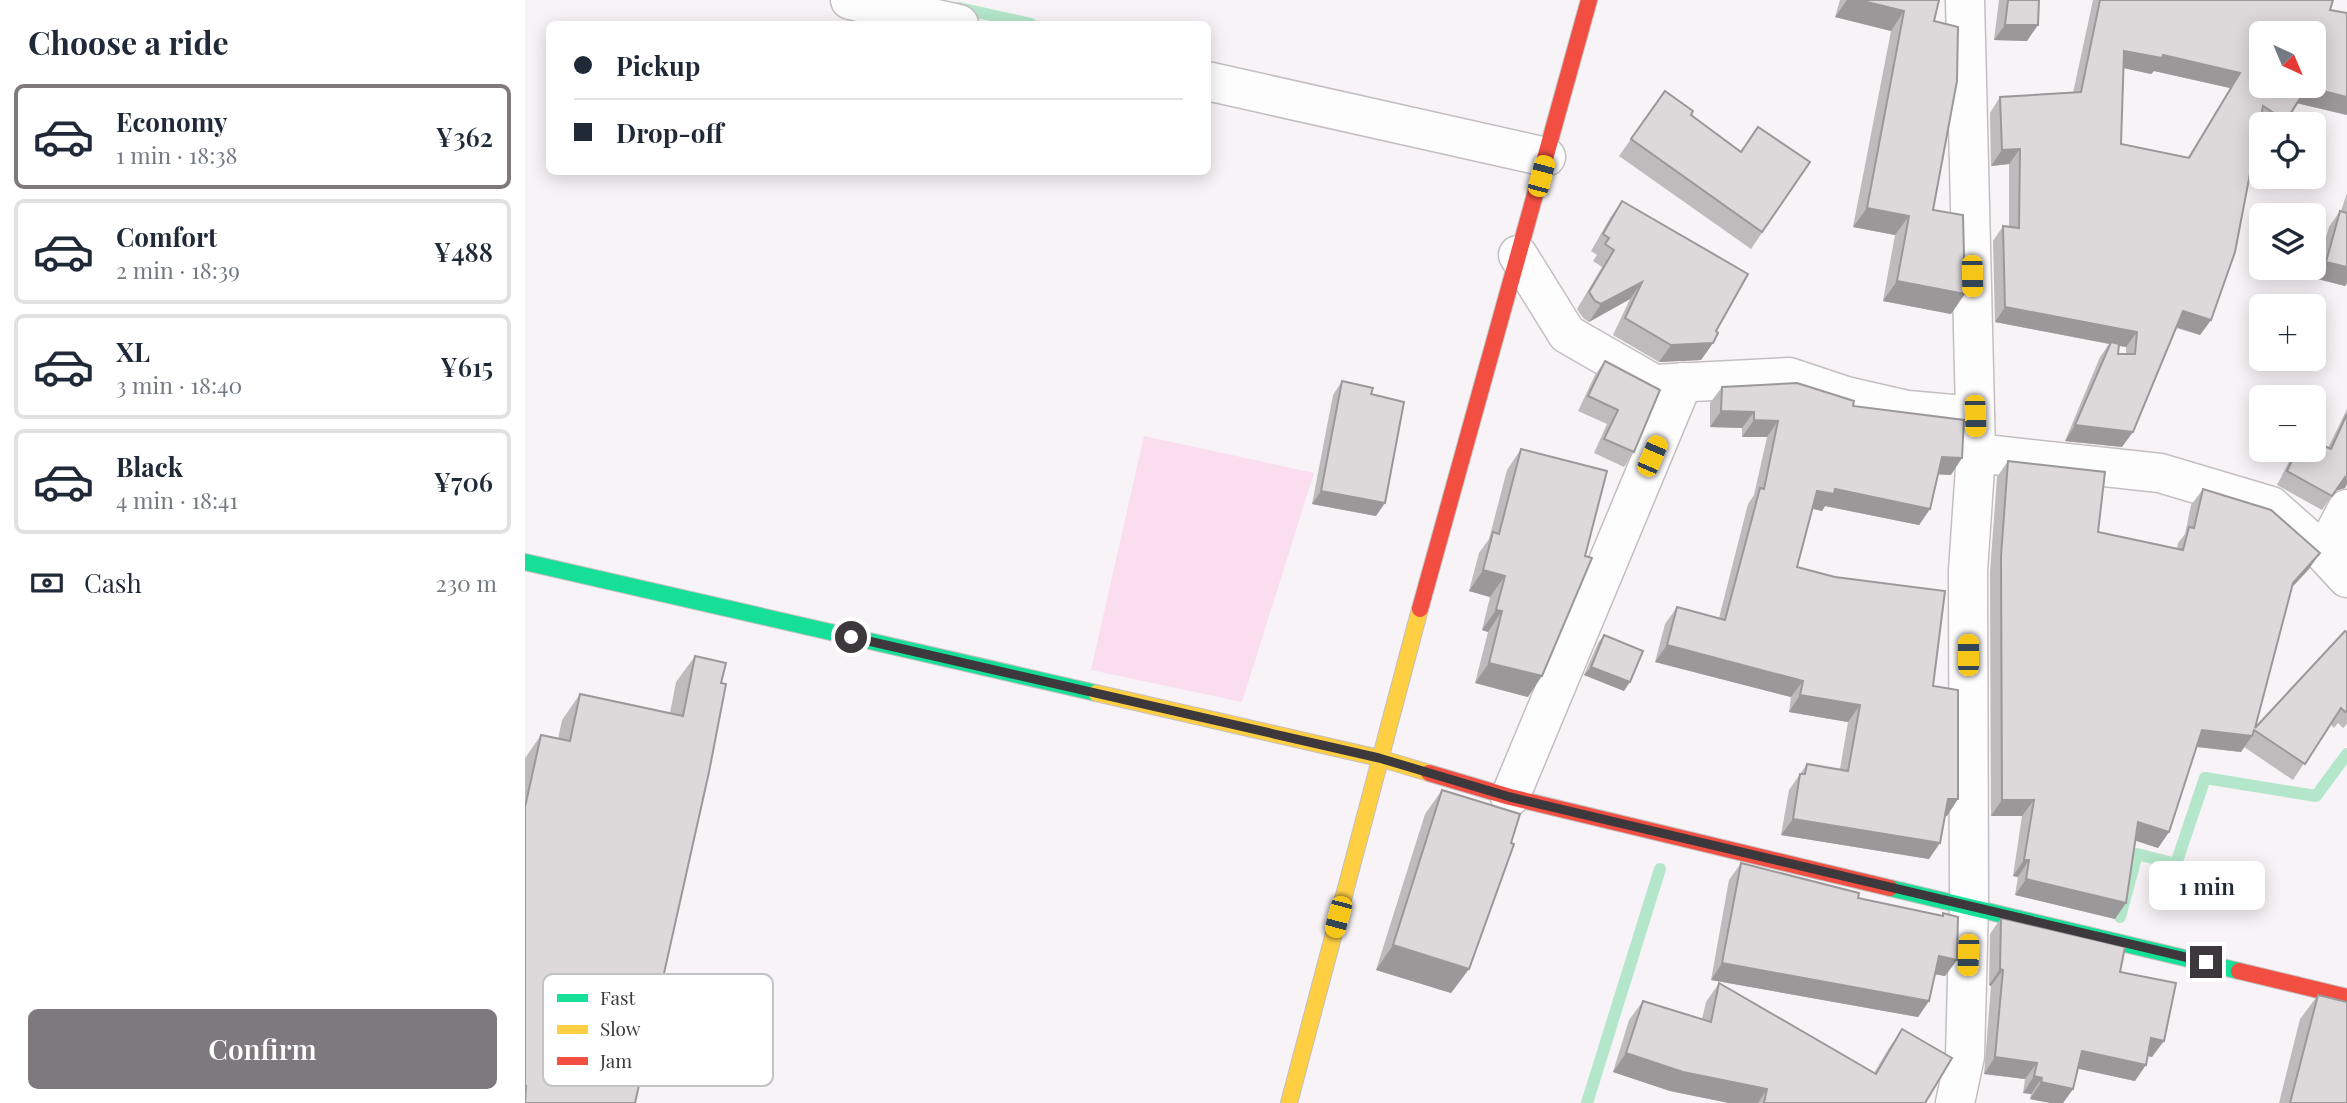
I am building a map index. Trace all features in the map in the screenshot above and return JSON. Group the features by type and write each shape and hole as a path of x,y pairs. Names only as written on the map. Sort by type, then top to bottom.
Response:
{"street":[{"path":"850,0 944,21"},
{"path":"1289,1103 1379,758 1589,0"},
{"path":"1955,1103 1965,1056 1969,905 1968,571 1976,453 1965,0"},
{"path":"1211,82 1546,157"},
{"path":"1518,256 1567,334 1654,384 1789,377 1846,396 1907,410 1975,416"},
{"path":"1510,797 1683,382"},
{"path":"1976,453 2160,473 2271,506 2335,565"},
{"path":"2335,565 2347,509"},
{"path":"525,562 1379,758 1510,797 2347,997"}],"shaded area":[{"path":"1144,436 1314,473 1242,702 1091,670"}],"building":[{"path":"1859,0 1939,0 1934,21 1958,27 1957,81 1933,210 1963,215 1965,294 1897,281 1909,216 1867,208 1904,11"},
{"path":"2008,0 2039,0 2038,25 2005,25"},
{"path":"2100,0 2333,0 2330,10 2347,13 2347,97 2326,92 2326,21 2249,21 2249,98 2300,98 2292,112 2272,112 2263,106 2262,112 2249,112 2249,179 2235,252 2211,320 2183,311 2133,432 2075,425 2111,342 2119,344 2118,354 2135,354 2137,332 2005,307 2003,226 2019,228 2020,149 2002,150 2000,97 2081,92","holes":["2124,51 2162,58 2163,55 2240,73 2189,158 2121,144"]},
{"path":"1665,91 1693,111 1691,115 1741,152 1758,127 1810,162 1762,232 1631,139"},
{"path":"1622,201 1748,274 1716,331 1718,333 1713,343 1671,345 1625,318 1642,282 1601,304 1595,301 1589,292 1614,250 1605,244 1609,238 1603,234"},
{"path":"2340,211 2347,213 2347,267 2326,262"},
{"path":"1605,361 1660,390 1634,452 1604,439 1618,410 1588,396"},
{"path":"1342,381 1373,388 1371,394 1404,402 1385,503 1321,491"},
{"path":"1797,383 1854,401 1853,406 1964,420 1962,458 1942,457 1930,509 1835,489 1834,494 1817,491 1797,567 1835,577 1945,591 1933,686 1958,690 1958,799 1948,799 1940,843 1793,819 1800,774 1805,774 1807,764 1848,771 1860,705 1800,695 1803,681 1667,645 1677,607 1725,620 1760,488 1764,489 1778,421 1754,420 1754,412 1721,411 1722,387"},
{"path":"2347,414 2347,476 2332,496 2287,471 2291,462 2326,462 2326,447 2331,449"},
{"path":"1521,449 1607,471 1585,556 1592,558 1542,676 1489,663 1502,611 1496,610 1505,576 1483,570 1493,532 1499,534"},
{"path":"2008,461 2105,472 2098,532 2183,550 2189,527 2194,528 2203,489 2271,510 2320,553 2293,583 2255,728 2345,631 2347,632 2347,710 2345,712 2341,708 2305,764 2254,730 2252,736 2202,730 2169,832 2138,822 2126,903 2026,879 2029,860 2024,860 2034,800 2002,800 2001,556"},
{"path":"1604,635 1643,651 1630,682 1591,667"},
{"path":"695,656 726,663 721,683 726,684 709,772 664,974 543,974 543,1086 639,1086 635,1103 525,1103 525,807 541,735 570,741 580,694 683,716"},
{"path":"1442,790 1520,814 1511,843 1514,844 1469,969 1393,945"},
{"path":"1741,863 1859,893 1858,898 1958,917 1957,960 1939,956 1929,1001 1722,963"},
{"path":"2001,918 2125,947 2120,972 2176,983 2164,1041 2151,1038 2146,1065 2082,1051 2073,1089 2041,1082 2042,1078 2034,1076 2037,1063 1995,1057 2003,970 2000,969"},
{"path":"1719,983 1876,1074 1902,1029 1952,1058 1925,1103 1764,1103 1767,1089 1683,1072 1626,1053 1643,1001 1711,1022"},
{"path":"2318,995 2347,1002 2347,1103 2290,1103"}],"waterway":[{"path":"959,8 1018,21"},
{"path":"2120,917 2137,854 2176,864 2205,778 2316,796 2347,754"},
{"path":"1587,1103 1660,869"}],"traffic: fast":[{"path":"525,562 1096,693"},
{"path":"1890,888 2239,971"}],"traffic: slow":[{"path":"1289,1103 1420,609"},
{"path":"1096,693 1379,758 1429,773"}],"traffic: jam":[{"path":"1420,609 1589,0"},
{"path":"1429,773 1510,797 1890,888"},
{"path":"2239,971 2347,997"}],"route":[{"path":"851,637 1379,758 1510,797 2206,962"}]}
